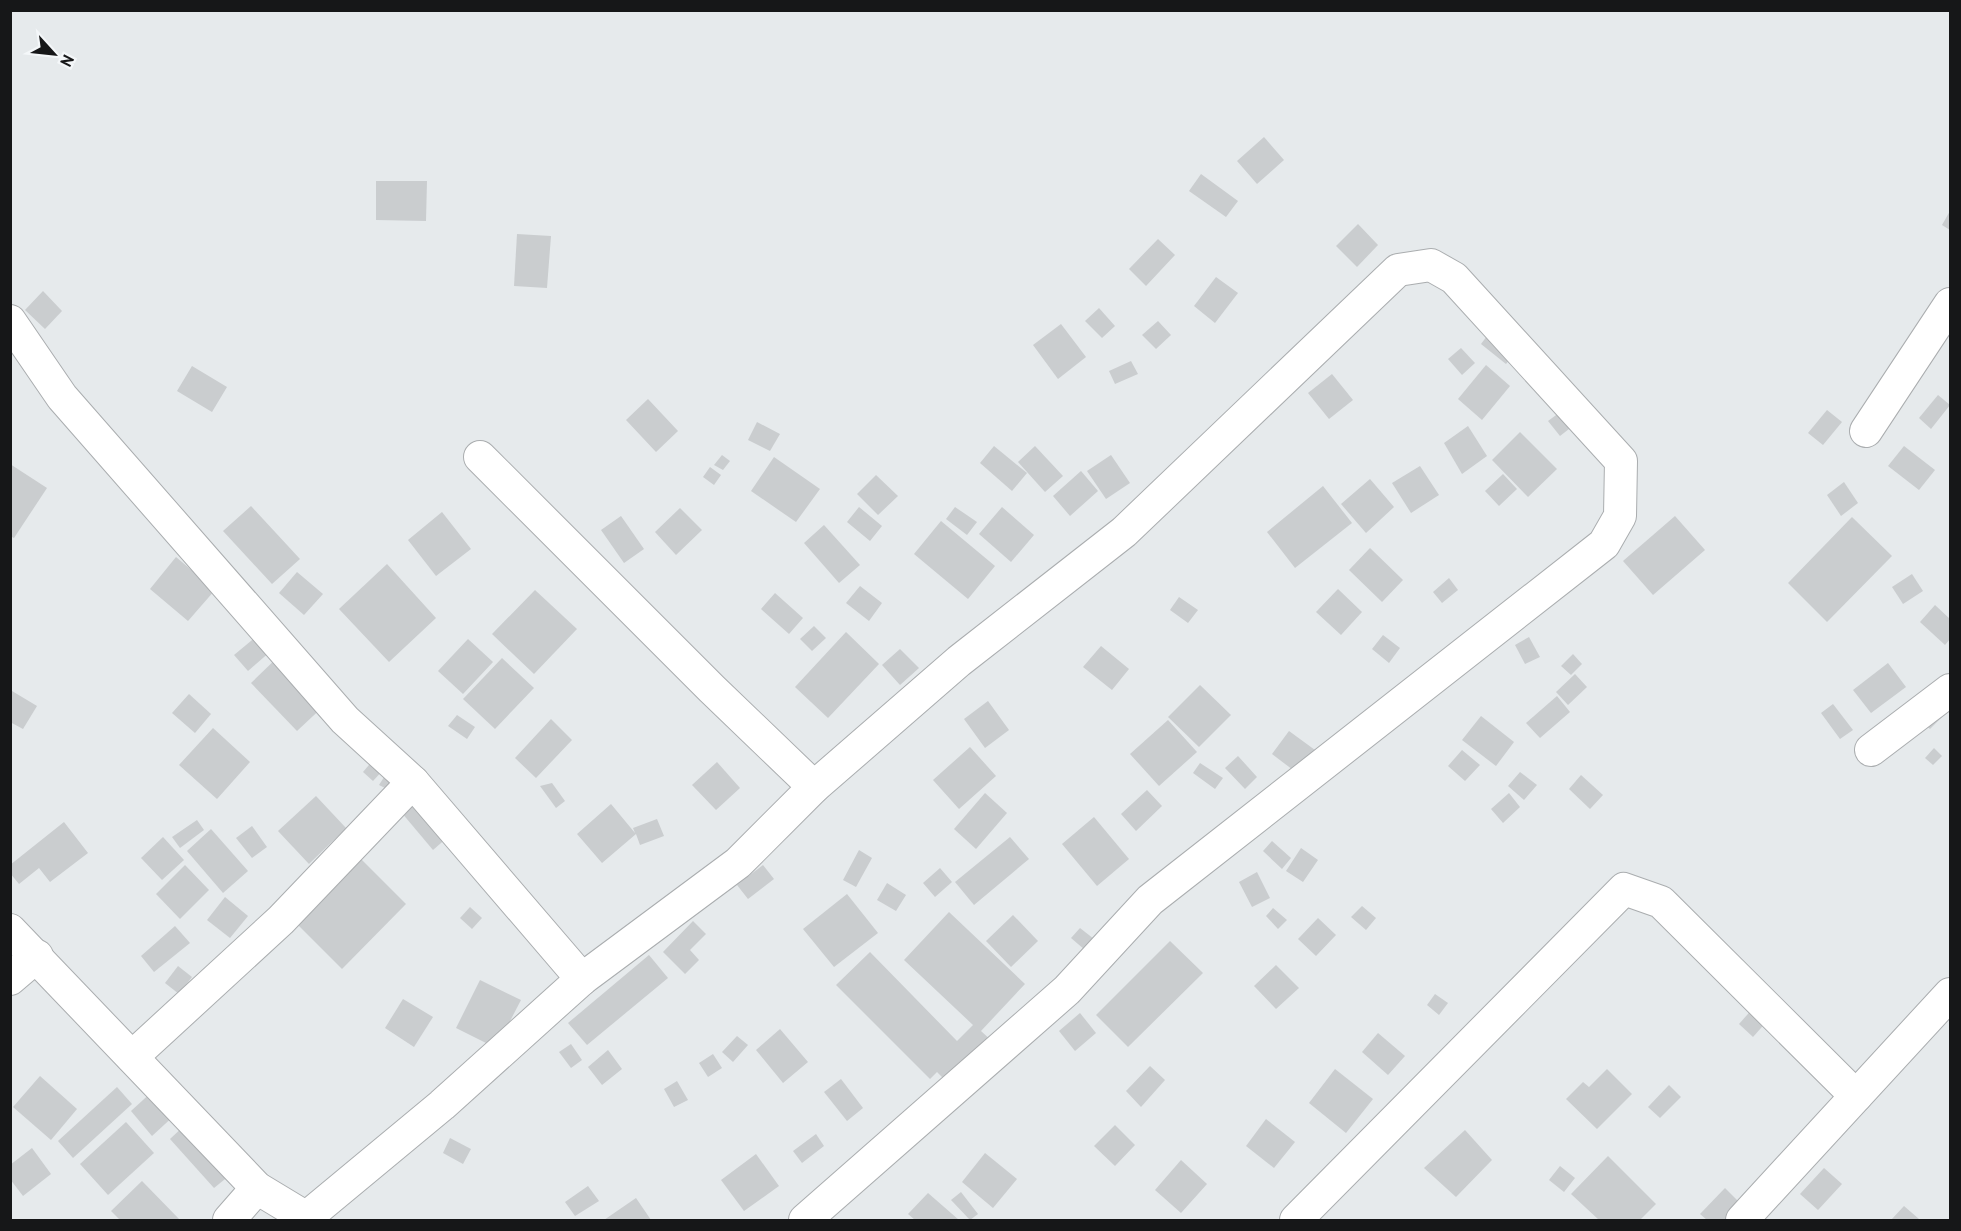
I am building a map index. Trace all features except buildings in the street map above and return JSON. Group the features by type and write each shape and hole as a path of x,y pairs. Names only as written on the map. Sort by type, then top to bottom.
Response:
{"street":[{"path":"10,930 257,1188 309,1219 442,1105 582,979 738,863 814,787 959,662 1124,532 1398,270 1431,265 1454,278 1621,461 1620,516 1604,544 1150,900 1067,990 805,1221"},
{"path":"1866,431 1950,304"},
{"path":"10,321 62,398 345,720 413,782 582,979"},
{"path":"480,457 712,689 814,787"},
{"path":"1871,750 1950,690"},
{"path":"132,1057 281,920 413,782"},
{"path":"1296,1221 1624,889 1661,902 1856,1096"},
{"path":"10,979 37,956"},
{"path":"1742,1221 1950,994"},
{"path":"229,1221 257,1188"}]}
